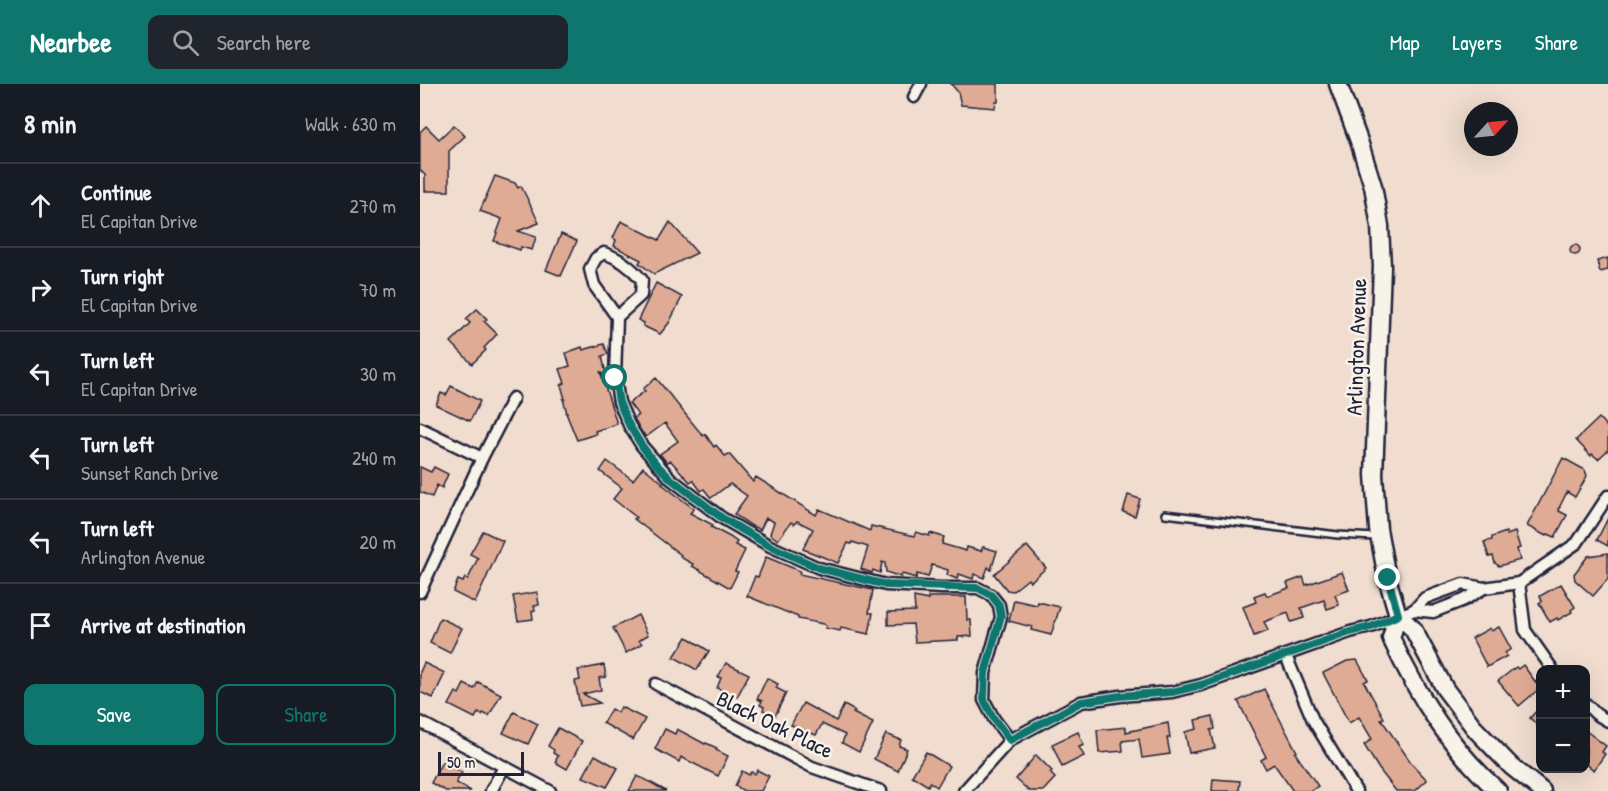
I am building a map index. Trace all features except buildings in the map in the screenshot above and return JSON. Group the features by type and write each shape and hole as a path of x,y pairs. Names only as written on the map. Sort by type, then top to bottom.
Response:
{"main road":[{"name":"Arlington Avenue","path":"1338,84 1373,186 1380,226 1382,267 1374,475 1379,537 1388,578 1445,689 1476,730 1511,766 1542,791"},
{"name":"Arlington Avenue","path":"1406,613 1391,638 1419,694 1454,745 1498,791"}],"street":[{"path":"914,97 921,84"},
{"path":"617,317 641,296 642,280 622,262 613,256 604,254 596,258 590,269 594,285 617,317 615,378 619,402 629,425 656,464 671,479 713,511 770,546 819,568 886,585 978,588 991,595 999,605 1001,616 985,673 984,700 994,719 1010,740"},
{"path":"420,592 482,458 513,398"},
{"path":"420,428 482,458"},
{"path":"964,791 1010,740 1081,702 1172,692 1223,678 1350,632 1371,627 1406,613 1425,597 1460,585 1484,588 1520,583 1577,543 1608,496"},
{"path":"1520,583 1526,630 1550,665"},
{"path":"1406,613 1433,612 1464,600 1484,588"},
{"path":"1286,656 1313,720 1356,791"},
{"name":"Black Oak Place","path":"656,684 812,767 881,791"},
{"path":"1590,708 1608,721"},
{"path":"420,722 550,791"},
{"path":"491,791 504,767"}],"lane":[{"path":"1166,514 1338,535 1379,537"}],"route":[{"path":"615,378 619,402 629,425 656,464 671,479 722,518 770,546 819,568 886,585 978,588 991,595 999,605 1001,616 985,673 984,700 994,719 1010,740 1081,702 1172,692 1201,685 1350,632 1371,627 1398,615 1388,578"}]}
